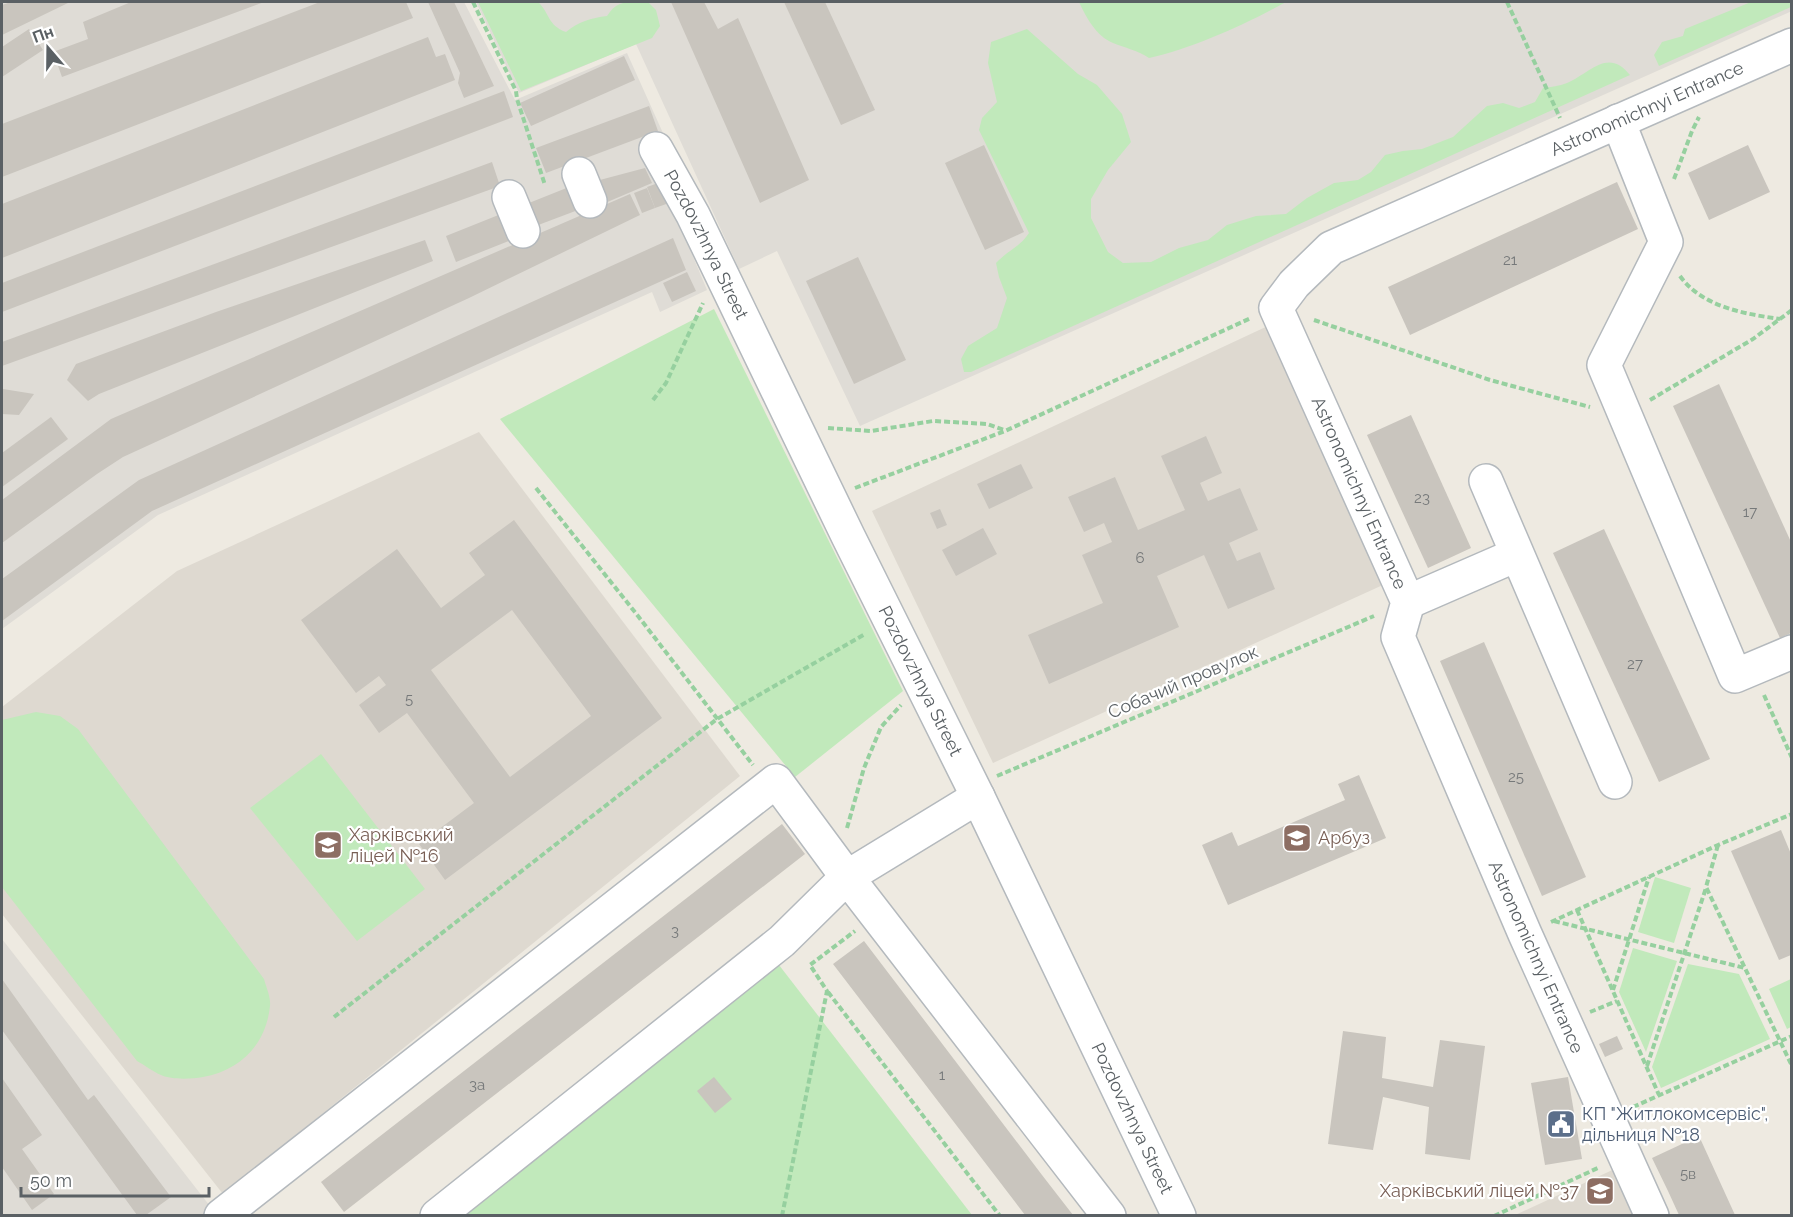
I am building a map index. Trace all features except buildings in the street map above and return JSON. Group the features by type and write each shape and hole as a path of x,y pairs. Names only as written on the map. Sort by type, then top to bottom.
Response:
{"street":[{"name":"Astronomichnyi Entrance","path":"1652,1215 1607,1118 1539,928 1398,637 1408,602 1276,308 1294,284 1331,248 1791,45"},
{"path":"1618,121 1666,243 1604,365 1735,676 1791,652"},
{"name":"Pozdovzhnya Street","path":"656,149 693,215 830,499 978,797 1179,1215"},
{"path":"509,197 523,231"},
{"path":"1485,481 1615,782"},
{"path":"1408,602 1516,555"},
{"path":"221,1215 776,781 842,870 1109,1215"},
{"path":"437,1215 782,941 842,870 978,797"}],"path":[{"path":"473,2 516,91 546,185"},
{"path":"1507,2 1571,142"},
{"path":"1673,185 1674,173 1701,115"},
{"path":"1666,243 1674,267 1687,286 1707,300 1742,313 1780,319"},
{"path":"653,400 666,383 706,295"},
{"path":"830,499 1005,431 1276,308 1490,380 1566,402 1625,414 1753,339 1791,310"},
{"path":"795,426 871,431 933,421 987,424 1005,431"},
{"path":"536,488 753,766"},
{"name":"Собачий провулок","path":"978,797 983,782 1408,602"},
{"path":"334,1017 717,718 871,631"},
{"path":"1751,670 1791,758"},
{"path":"842,870 864,768 881,727 908,698"},
{"path":"1539,928 1718,845 1791,814"},
{"path":"1647,1067 1718,845"},
{"path":"1613,990 1649,877"},
{"path":"1706,887 1791,1066"},
{"path":"1577,910 1659,1095"},
{"path":"1539,928 1684,954 1745,968"},
{"path":"810,965 856,931"},
{"path":"812,955 810,965 827,991 1000,1215"},
{"path":"782,1215 827,991"},
{"path":"1607,1118 1791,1036"},
{"path":"1494,1215 1625,1156"}],"shaded area":[{"path":"2,2 464,2 515,100 627,53 667,142 648,149 707,290 660,312 652,292 158,515 2,629"},
{"path":"476,2 1791,2 1792,11 860,426 777,251 739,269 636,44 519,93"},
{"path":"1274,323 1385,584 993,763 872,511"},
{"name":"Харківський ліцей №16","path":"479,432 740,776 223,1194 2,914 2,707 177,571"},
{"path":"2,939 213,1210 206,1215 2,1215"},
{"name":"Харківський ліцей №37","path":"1621,1166 1643,1216 1513,1216"}],"green space":[{"path":"478,2 538,2 555,26 566,32 585,21 607,16 619,4 648,2 656,10 660,26 652,38 521,91"},
{"path":"1079,2 1286,2 1219,34 1184,48 1149,58 1102,36 1088,20"},
{"path":"1751,2 1791,2 1791,7 1659,66 1654,55 1662,42 1683,36 1685,29"},
{"path":"1027,29 1078,74 1097,85 1122,114 1131,142 1108,170 1091,199 1091,218 1108,252 1123,263 1151,262 1179,248 1208,240 1227,225 1256,216 1286,214 1307,198 1334,183 1358,180 1371,172 1385,155 1422,149 1453,137 1487,106 1503,103 1519,108 1535,102 1543,88 1567,83 1606,63 1614,63 1622,67 1630,75 971,372 964,372 961,359 968,346 997,328 1007,298 996,263 1022,242 1029,233 979,130 982,118 997,102 988,63 991,42"},
{"path":"714,309 903,691 795,777 500,419"},
{"path":"36,712 60,716 78,729 264,979 270,1003 263,1033 249,1054 229,1068 216,1074 187,1079 165,1077 137,1061 2,887 2,720"},
{"path":"321,754 425,889 357,941 250,808"},
{"path":"1655,877 1691,888 1674,943 1638,932"},
{"path":"1633,948 1677,961 1646,1052 1619,992"},
{"path":"1688,964 1739,974 1770,1039 1661,1088 1652,1067"},
{"path":"779,965 972,1215 454,1216"},
{"path":"1791,979 1791,1027 1787,1029 1769,989"}],"place":[{"name":"Арбуз","path":"1297,838"},
{"name":"Харківський ліцей №16","path":"328,845"},
{"name":"КП \"Житлокомсервіс\", дільниця №18","path":"1561,1124"},
{"name":"Харківський ліцей №37","path":"1600,1191"}]}
